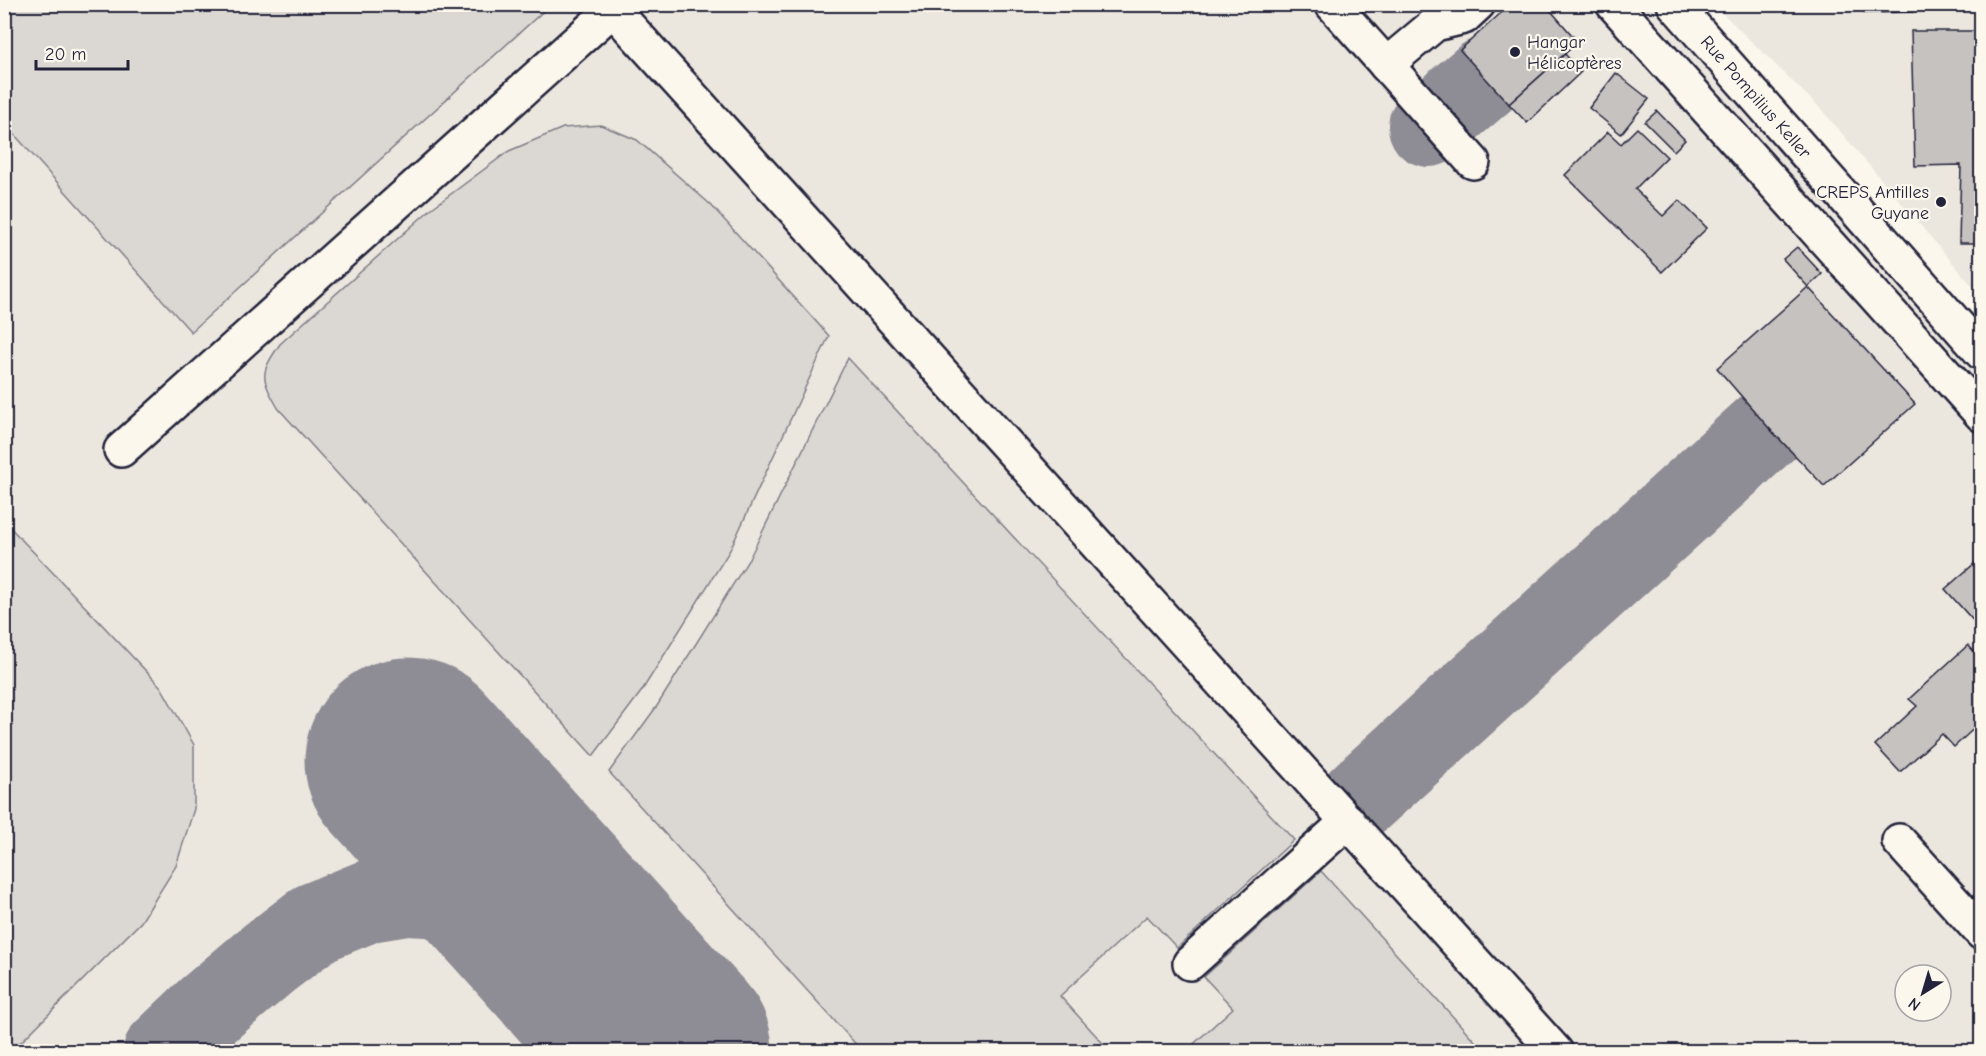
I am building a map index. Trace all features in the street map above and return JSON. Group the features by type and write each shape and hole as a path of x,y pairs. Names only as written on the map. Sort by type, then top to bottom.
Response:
{"street":[{"path":"1332,4 1473,162"},
{"path":"1386,65 1435,24 1464,17 1478,4"},
{"path":"1613,4 1982,415"},
{"name":"Rue Pompilius Keller","path":"1674,4 1982,353"},
{"path":"121,450 610,7 1556,1052"},
{"path":"1190,963 1348,821"},
{"path":"1899,841 1982,933"}],"shaded area":[{"path":"4,5 550,5 191,332 5,124"},
{"path":"5,5 1649,5 1981,378 1981,1051 5,1052"},
{"name":"CREPS Antilles Guyane","path":"1714,5 1981,5 1981,296 1820,108"},
{"path":"601,125 637,140 711,205 829,336 730,550 641,692 593,756 278,408 265,382 265,375 269,362 280,344 432,208 509,151 563,128"},
{"path":"848,358 1294,840 1177,948 1147,916 1060,996 1110,1051 862,1051 609,772 657,706 749,559"},
{"path":"4,521 161,687 194,745 194,809 176,866 141,922 11,1052 4,1051"},
{"path":"1321,871 1484,1051 1186,1051 1233,1008 1204,977"}],"building":[{"name":"Hangar Hélicoptères","path":"1511,4 1545,4 1578,42 1509,104 1460,50"},
{"path":"1864,4 1913,4 1913,12 1864,13"},
{"path":"1911,31 1982,31 1982,243 1959,243 1961,165 1915,166"},
{"path":"1565,54 1581,72 1527,123 1509,104"},
{"path":"1616,73 1649,99 1621,134 1589,108"},
{"path":"1657,111 1685,140 1674,151 1645,122"},
{"path":"1637,128 1667,157 1635,189 1663,216 1679,200 1707,228 1662,272 1565,175 1608,132 1621,144"},
{"path":"1797,247 1822,274 1808,287 1783,259"},
{"path":"1808,287 1915,404 1824,486 1768,427 1717,368"},
{"path":"1982,557 1982,624 1978,626 1945,589"},
{"path":"1968,645 1982,660 1982,721 1954,747 1942,734 1900,772 1875,745 1917,706 1909,699"}],"taxiway":[{"path":"1429,126 1485,78"},
{"path":"1360,798 1768,427"},
{"path":"164,1052 210,1008 315,923 369,901 406,895 449,897 492,907 536,928 590,963"}],"runway":[{"path":"408,761 669,1052"}],"place":[{"name":"Hangar Hélicoptères","path":"1515,52"},
{"name":"CREPS Antilles Guyane","path":"1941,202"}]}
